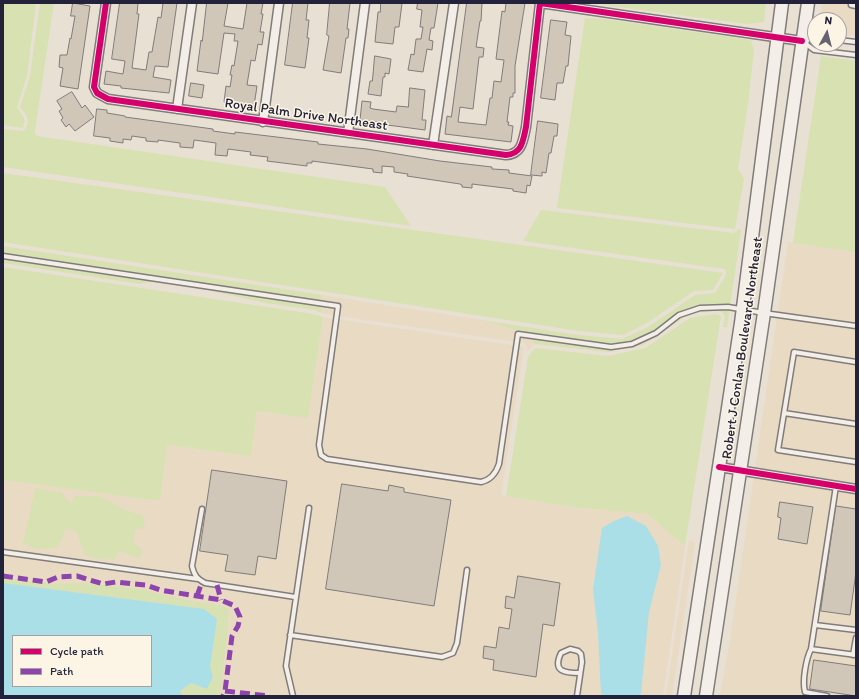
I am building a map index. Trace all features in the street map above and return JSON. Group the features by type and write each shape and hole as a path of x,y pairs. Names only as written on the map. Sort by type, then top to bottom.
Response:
{"main road":[{"name":"Robert J Conlan Boulevard Northeast","path":"684,696 743,310 782,3"},
{"name":"Robert J Conlan Boulevard Northeast","path":"706,696 764,313 808,3"}],"street":[{"name":"Royal Palm Drive Northeast","path":"106,3 94,87 97,94 108,100 497,154 513,154 518,150 522,143 526,127 540,3"},
{"path":"177,109 192,3"},
{"path":"263,122 279,3"},
{"path":"348,133 365,3"},
{"path":"433,145 454,3"},
{"path":"540,3 802,41"},
{"path":"719,467 856,488"}],"lane":[{"path":"851,3 851,5 856,6"},
{"path":"802,41 807,40"},
{"path":"802,41 814,50 856,55"},
{"path":"3,256 338,306 319,446 321,455 327,459 481,482 492,477 499,464 518,334 611,347 632,344 656,333 679,315 700,308 728,307 856,326"},
{"path":"856,362 794,352 778,450 856,462"},
{"path":"784,413 856,424"},
{"path":"826,696 805,692 803,687 815,625 836,486"},
{"path":"293,696 286,666 309,508"},
{"path":"198,580 192,566 202,509"},
{"path":"3,552 198,580 205,584 296,597"},
{"path":"290,635 442,657 453,653 457,643 467,570"},
{"path":"815,625 856,630"},
{"path":"811,649 855,655 856,638"},
{"path":"577,696 582,662 581,654 578,651 570,649 561,653 558,664 559,668 564,672 580,673"}],"shaded area":[{"path":"822,3 856,3 856,36 847,34 847,12 821,12"},
{"path":"788,242 856,252 856,696 720,696 730,640"},
{"path":"322,295 482,320 531,335 534,344 526,353 527,346 524,343 324,314 321,313"},
{"path":"323,317 524,347 501,495 572,507 647,514 685,546 663,696 3,696 3,480 160,501 167,445 251,456 257,411 308,418"},
{"path":"689,540 695,543 672,696 666,696"}],"green space":[{"path":"3,3 36,3 27,76 17,107 25,120 23,128 3,125"},
{"path":"40,3 54,3 35,130 35,134 37,136 385,187 411,226 3,167 3,129 24,131 28,121 20,107 30,76"},
{"path":"603,3 766,3 764,22 747,24 603,5"},
{"path":"585,18 604,19 751,40 754,50 748,104 738,169 744,179 735,229 557,208"},
{"path":"821,56 856,61 856,252 793,243"},
{"path":"3,173 723,273 713,290 694,291 647,323 623,335 579,331 3,242"},
{"path":"541,210 734,233 738,229 741,230 727,327 723,327 725,317 722,312 716,310 689,314 643,345 608,352 534,344 531,335 482,320 578,335 622,339 648,327 695,295 715,293 726,275 726,270 724,269 523,241"},
{"path":"3,246 322,295 321,313 315,310 265,303 161,280 140,284 3,263"},
{"path":"3,267 313,314 323,317 308,418 257,411 251,456 167,445 160,501 3,480"},
{"path":"716,314 721,316 685,546 647,514 572,507 506,496 528,357 535,348 608,356 645,348 690,318"},
{"path":"35,488 62,493 71,505 74,496 99,496 123,509 143,516 145,528 135,529 133,543 143,550 139,558 119,551 114,560 94,558 85,555 77,532 65,528 62,540 55,548 37,549 23,544"},
{"path":"3,578 55,584 85,583 141,589 180,599 229,608 220,696 182,696 180,691 210,668 217,619 204,609 3,583"}],"water":[{"path":"627,516 646,526 658,546 661,565 649,612 641,694 637,696 609,696 601,694 598,633 593,589 602,528"},
{"path":"3,583 204,609 217,619 210,667 213,677 207,689 191,683 180,691 182,696 3,696"}],"building":[{"path":"73,3 90,6 78,89 60,86 63,68 59,67 60,55 67,55 70,38 71,39 75,16 71,16"},
{"path":"120,3 138,3 137,14 139,14 132,68 146,70 149,52 152,52 158,17 161,18 163,3 177,3 168,67 155,66 153,77 171,80 169,93 121,88 121,86 104,84 106,71 123,74 125,61 112,59"},
{"path":"207,3 228,3 224,26 243,29 247,3 263,3 260,32 264,32 262,45 258,44 255,61 251,60 247,85 257,86 254,106 224,102 226,86 230,87 232,75 230,75 232,65 234,66 238,41 234,41 235,34 224,33 218,74 197,71"},
{"path":"293,3 308,3 306,20 309,20 307,38 309,38 305,68 285,65"},
{"path":"330,3 350,3 347,29 349,29 348,38 346,38 341,73 323,70 329,36 327,35"},
{"path":"381,3 402,3 399,27 395,27 393,44 375,42 378,12 380,12"},
{"path":"418,3 438,3 434,28 431,28 429,40 433,41 432,50 427,49 423,72 408,70 411,54 414,55 416,39 421,39 423,27 420,27 422,10 417,9"},
{"path":"467,3 482,3 481,21 476,47 484,48 483,57 479,57 473,109 460,107 458,122 486,125 494,81 501,82 504,60 496,59 502,11 505,12 506,3 525,3 515,66 515,93 513,93 513,97 510,97 507,122 509,122 508,125 513,126 511,142 445,134 447,116 451,117"},
{"path":"551,20 567,22 565,35 571,36 568,66 566,66 563,83 557,83 555,100 541,98"},
{"path":"375,56 391,59 389,74 385,73 385,77 383,77 381,96 368,94 370,81 372,81"},
{"path":"191,83 204,85 202,98 189,96"},
{"path":"410,88 425,90 422,120 426,120 425,130 377,124 378,122 360,120 362,101 371,102 370,108 373,109 396,112 397,106 408,107"},
{"path":"72,92 82,108 85,105 94,117 75,131 69,124 66,127 61,120 63,118 59,111 62,109 57,101"},
{"path":"97,109 107,110 107,113 125,117 213,129 213,131 235,134 235,132 318,142 318,144 367,149 440,161 492,167 492,169 509,170 509,173 532,176 530,186 527,185 526,193 513,191 513,189 472,184 472,188 462,187 460,184 407,176 408,174 394,172 394,167 382,166 382,173 373,172 373,169 312,161 312,163 307,163 307,166 267,161 268,157 250,155 251,152 228,149 227,156 215,155 216,143 194,140 193,148 180,147 180,143 158,140 158,142 146,141 146,138 132,136 131,140 123,139 123,143 110,141 110,138 94,136"},
{"path":"538,121 558,124 557,136 554,136 551,153 549,153 546,173 542,172 542,176 531,175"},
{"path":"212,470 287,481 276,559 258,556 255,575 225,571 228,555 200,551"},
{"path":"342,484 388,491 389,485 404,488 404,492 451,500 434,606 326,589"},
{"path":"780,502 813,507 807,544 778,539 781,518 778,517"},
{"path":"836,506 856,509 856,572 850,615 821,611"},
{"path":"518,576 560,583 554,626 543,624 536,677 493,670 494,660 483,658 484,646 496,648 499,627 509,629 512,609 505,608 506,596 514,598"},
{"path":"814,660 856,666 856,696 810,689"}],"marked path":[{"path":"3,576 46,582 58,577 77,576 103,584 116,582 146,585 160,590 221,600 235,606 240,617 238,626 232,636 225,691 223,696"},
{"path":"197,596 202,582"},
{"path":"217,585 221,600"},
{"path":"225,691 269,696"}],"cycle path":[{"path":"106,3 94,87 97,93 108,99 506,155 519,149 524,137 540,3"},
{"path":"540,3 802,41"},
{"path":"719,467 856,489"}]}
